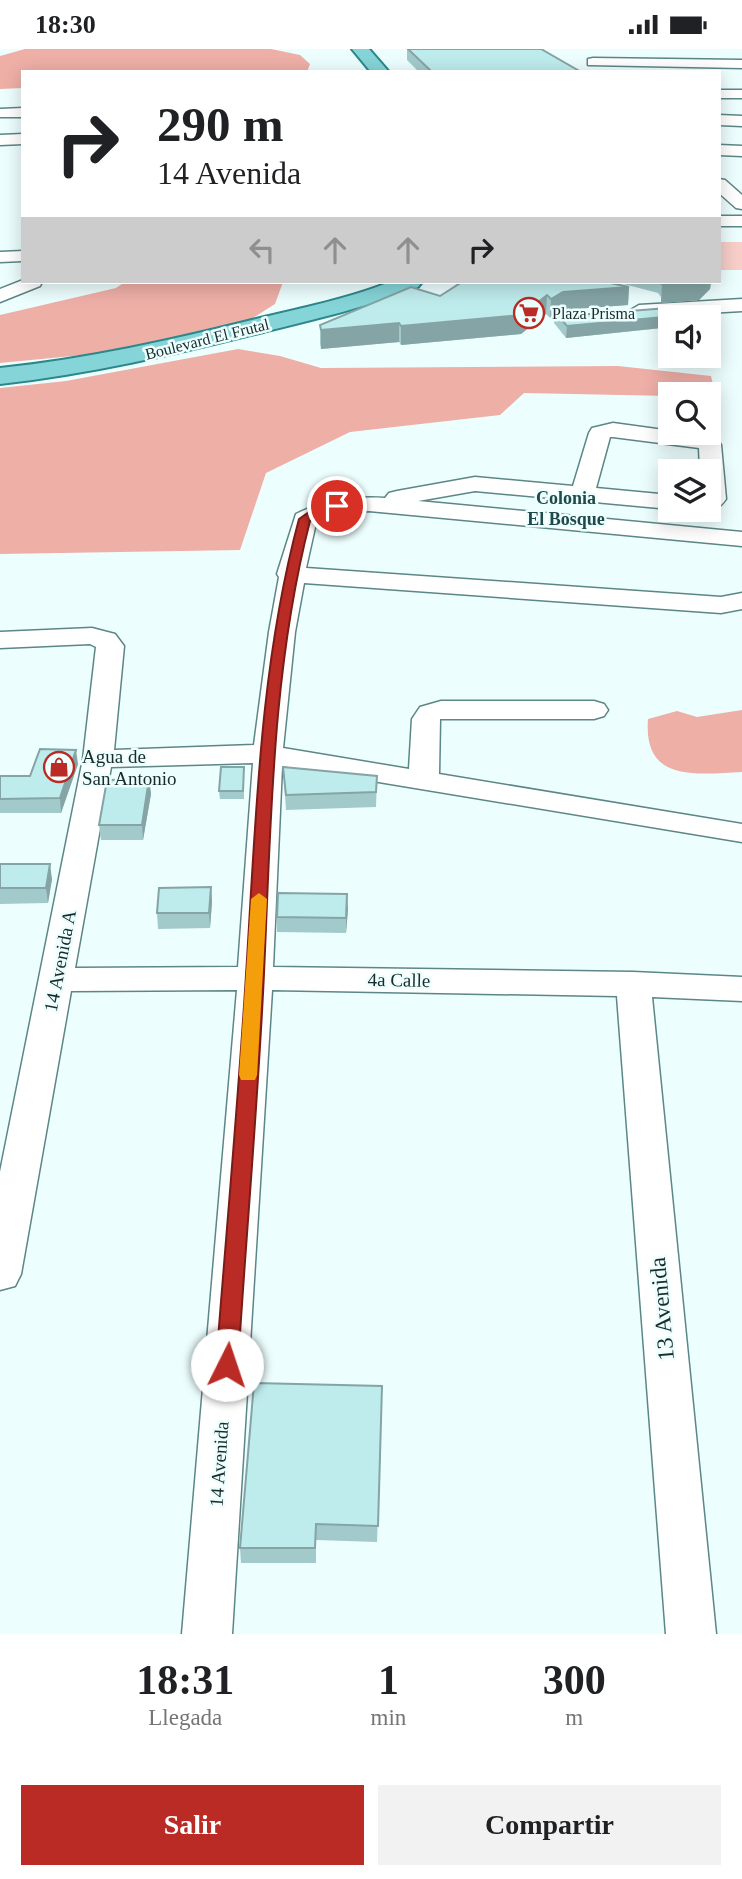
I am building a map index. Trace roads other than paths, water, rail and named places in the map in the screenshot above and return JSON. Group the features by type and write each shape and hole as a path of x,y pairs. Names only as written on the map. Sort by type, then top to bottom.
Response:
{"main road":[{"path":"360,49 379,70"},
{"name":"Boulevard El Frutal","path":"0,376 72,368 143,355 356,301 404,284"}],"street":[{"path":"580,49 598,67 742,64"},
{"path":"721,92 742,92"},
{"path":"0,113 21,112"},
{"path":"721,120 742,121"},
{"path":"0,140 21,139"},
{"path":"721,150 742,151"},
{"path":"721,184 742,184"},
{"path":"721,186 742,204"},
{"path":"721,221 742,221"},
{"path":"0,257 21,256"},
{"path":"0,296 28,284"},
{"path":"623,303 742,305"},
{"path":"583,493 600,433 613,430 707,442 710,445 711,459"},
{"path":"369,504 475,484 658,501"},
{"path":"369,504 742,539"},
{"name":"14 Avenida","path":"207,1634 255,977 266,754 290,574 305,519 320,510 337,506 369,504"},
{"path":"290,574 721,605 742,601"},
{"name":"14 Avenida A","path":"0,640 92,636 105,640 110,646 98,758 0,1274"},
{"path":"424,778 426,719 430,713 441,710 594,710"},
{"path":"98,758 266,754 424,778 742,833"},
{"name":"4a Calle","path":"56,980 255,977 633,984 742,989"},
{"name":"13 Avenida","path":"633,984 691,1634"}],"place":[{"name":"Plaza Prisma","path":"529,313"},
{"name":"Agua de San Antonio","path":"59,767"}],"district":[{"name":"Colonia El Bosque","path":"566,508"}]}
